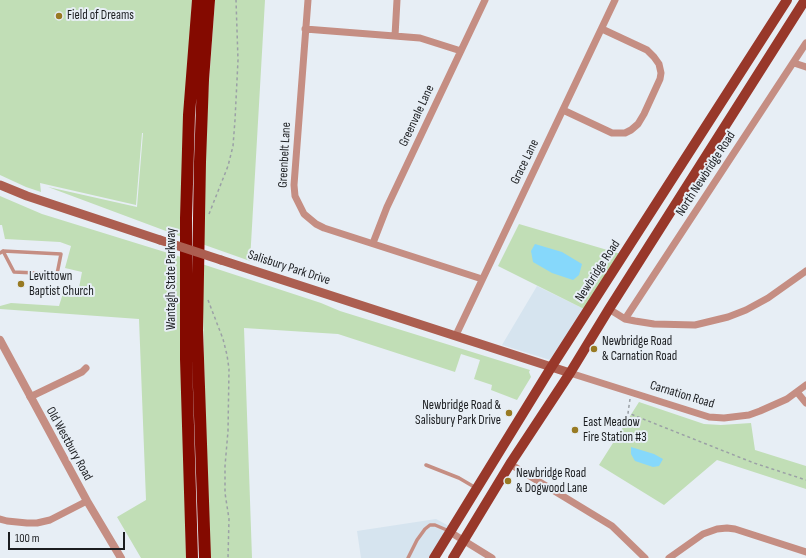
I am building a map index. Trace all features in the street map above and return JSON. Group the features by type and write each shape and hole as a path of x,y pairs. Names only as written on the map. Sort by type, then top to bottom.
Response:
{"highway":[{"name":"Wantagh State Parkway","path":"192,558 186,359 186,218 189,115 198,0"},
{"name":"Wantagh State Parkway","path":"205,558 198,330 200,162 203,80 209,0"}],"main road":[{"name":"Newbridge Road","path":"434,558 552,366 787,0"},
{"path":"453,558 510,464 570,373 805,0"},
{"path":"683,163 696,171"},
{"name":"Salisbury Park Drive","path":"0,185 27,196 160,240 570,373"}],"street":[{"name":"Greenbelt Lane","path":"308,0 294,174 295,196 304,214 316,224 482,279"},
{"path":"395,36 397,0"},
{"name":"Greenvale Lane","path":"373,243 387,207 485,0"},
{"name":"Grace Lane","path":"456,335 615,0"},
{"path":"563,110 612,133 624,133 631,130 638,124 644,114 660,79 661,73 659,64 647,50 602,28"},
{"path":"305,29 420,38 461,51"},
{"name":"North Newbridge Road","path":"625,319 806,43"},
{"path":"794,63 806,67"},
{"path":"609,309 625,319 654,324 694,324 728,317 746,310 768,298 806,271"},
{"name":"Old Westbury Road","path":"0,340 87,501 121,558"},
{"path":"30,397 82,372 86,368"},
{"name":"Carnation Road","path":"570,373 709,417 724,418 749,415 760,411 787,399 806,385"},
{"path":"797,392 806,403"},
{"path":"510,464 612,526 645,558"},
{"path":"0,519 7,521 36,523 50,520 87,501"},
{"path":"669,558 703,534 717,529 727,528 736,528 806,552"},
{"path":"450,532 492,558"}],"lane":[{"path":"2,252 61,254 57,274 14,272 2,252"},
{"path":"426,466 459,478 477,489"},
{"path":"408,558 425,528 430,525 435,525 450,532"}],"path":[{"path":"207,220 228,166 233,146 238,60 236,0"},
{"path":"207,299 223,339 229,369 228,431 225,466 225,493 229,519 228,558"},
{"path":"631,392 628,413 754,463 806,480"}],"shaded area":[{"path":"537,286 586,310 550,360 502,345"},
{"path":"436,519 451,527 432,558 361,558 357,531"}],"green space":[{"name":"Field of Dreams","path":"0,0 192,0 182,237 48,187 137,207 143,133 136,205 40,183 41,192 0,175"},
{"path":"215,0 265,0 250,261 202,244 207,109"},
{"path":"0,196 42,214 181,257 186,558 141,558 117,517 146,500 139,319 0,309 0,306 11,303 59,306 64,290 78,293 82,272 65,268 71,246 60,242 5,239 2,225 0,225"},
{"path":"519,224 621,254 586,310 498,266"},
{"path":"202,264 321,303 340,311 530,370 529,372 531,377 517,400 491,390 492,385 474,379 480,360 461,354 455,372 338,334 244,328 252,558 210,558"},
{"path":"639,402 704,424 721,425 751,423 755,450 806,466 806,489 717,460 664,505 599,465"}],"water":[{"path":"535,244 562,252 582,264 579,275 573,280 552,273 533,262 531,251"},
{"path":"631,447 654,454 663,459 659,466 653,467 635,461 631,454"}],"place":[{"name":"Field of Dreams","path":"59,16"},
{"name":"Levittown Baptist Church","path":"21,284"},
{"name":"Newbridge Road & Carnation Road","path":"594,349"},
{"name":"Newbridge Road & Salisbury Park Drive","path":"509,413"},
{"name":"East Meadow Fire Station #3","path":"575,430"},
{"name":"Newbridge Road & Dogwood Lane","path":"508,481"}]}
